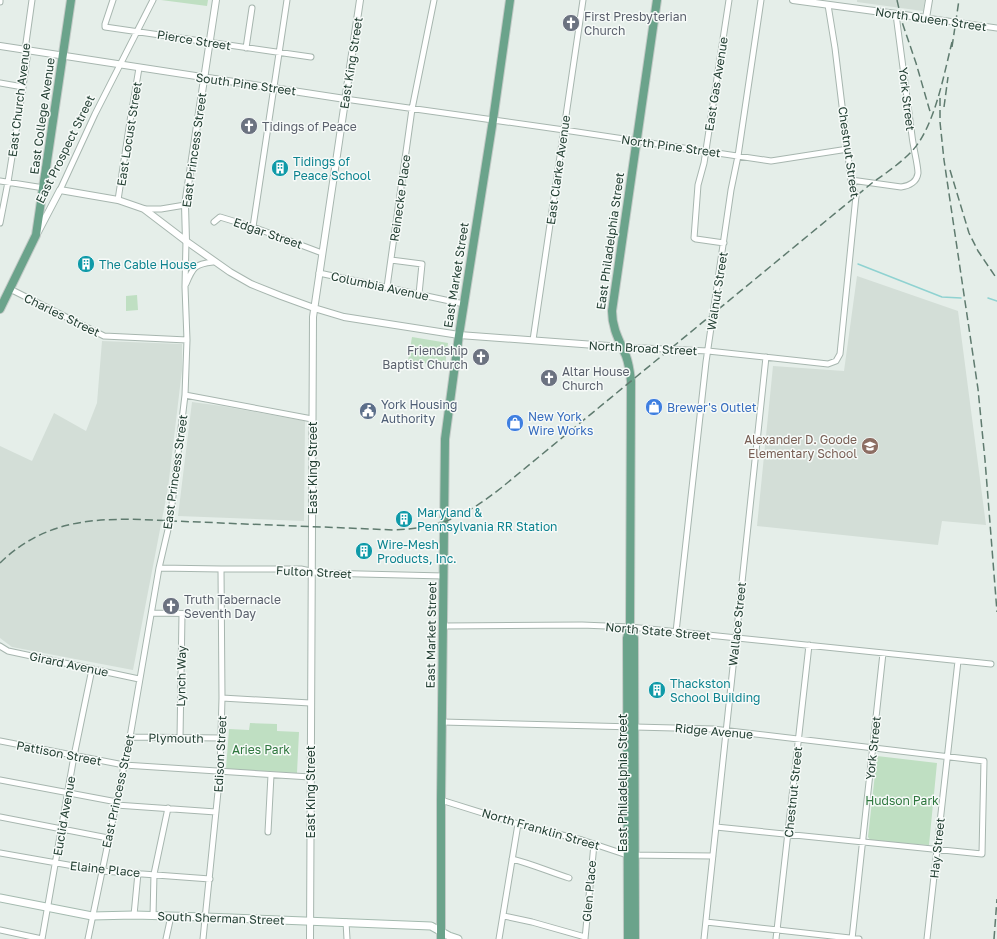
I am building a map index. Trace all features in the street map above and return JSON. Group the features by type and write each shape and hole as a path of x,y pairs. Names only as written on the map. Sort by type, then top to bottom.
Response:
{"main road":[{"name":"East College Avenue","path":"36,235 71,0"},
{"name":"East Market Street","path":"441,936 445,440 459,335 493,120 510,0"},
{"name":"East Philadelphia Street","path":"635,939 631,855 630,726 627,638 630,627 631,381 626,357 614,328 612,310 657,0"},
{"name":"East Prospect Street","path":"0,309 36,235"},
{"name":"East Philadelphia Street","path":"628,939 631,855"},
{"name":"South Sherman Street","path":"0,898 92,916 134,915 310,920 431,926 441,936 449,936 458,939"}],"street":[{"name":"East Church Avenue","path":"0,223 23,86 27,58 25,50 32,0"},
{"name":"Pierce Street","path":"114,0 105,27 311,58"},
{"name":"East Prospect Street","path":"36,235 60,190 95,114 153,0"},
{"name":"East Princess Street","path":"88,939 130,737 159,568 170,521 185,394 187,340 185,287 185,205 216,0"},
{"path":"253,227 287,0"},
{"name":"East King Street","path":"310,939 310,703 314,308 360,0"},
{"name":"Reinecke Place","path":"387,287 412,109 434,0"},
{"name":"East Clarke Avenue","path":"533,340 583,0"},
{"name":"East Gas Avenue","path":"724,244 695,239 698,185 704,163 729,0"},
{"name":"Walnut Street","path":"676,632 708,351 731,190 738,156 761,0"},
{"name":"North Queen Street","path":"793,0 997,28"},
{"path":"926,18 929,0"},
{"name":"Chestnut Street","path":"828,5 835,48 851,180 856,196 840,354 836,361 828,364"},
{"path":"246,48 252,8"},
{"name":"York Street","path":"851,180 901,187 908,186 914,182 918,172 913,150 896,14"},
{"name":"South Pine Street","path":"0,46 204,78 493,120"},
{"name":"East Locust Street","path":"118,200 139,68"},
{"path":"0,83 23,86"},
{"name":"North Pine Street","path":"493,120 771,161 848,149"},
{"path":"0,181 44,188"},
{"path":"60,190 118,200 144,209 186,241"},
{"path":"144,209 161,209 185,205"},
{"name":"Edgar Street","path":"214,222 220,217 253,227 322,253"},
{"name":"North Broad Street","path":"186,241 213,262 251,284 314,308 344,317 459,335 622,347 708,351 828,364"},
{"path":"391,260 422,264 419,294"},
{"path":"185,287 194,268 199,264 213,262"},
{"name":"Columbia Avenue","path":"319,273 464,304"},
{"name":"Charles Street","path":"10,289 104,336 187,340"},
{"name":"Wallace Street","path":"704,939 766,357"},
{"path":"185,394 312,419"},
{"name":"Fulton Street","path":"159,568 301,569 320,573 444,576"},
{"name":"Edison Street","path":"203,939 220,772 222,698 221,569"},
{"path":"152,614 222,614"},
{"name":"Lynch Way","path":"180,738 182,614"},
{"name":"North State Street","path":"444,626 582,625 630,627 991,664"},
{"name":"Chestnut Street","path":"776,939 809,645"},
{"name":"Girard Avenue","path":"0,646 8,651 139,679"},
{"name":"York Street","path":"852,939 883,653"},
{"name":"Hay Street","path":"927,939 958,661"},
{"name":"Euclid Avenue","path":"42,939 46,908 62,829 74,756 92,669"},
{"path":"222,698 310,703"},
{"name":"Ridge Avenue","path":"442,722 699,728 984,761 982,854 937,850"},
{"name":"Plymouth","path":"130,737 221,738"},
{"name":"Pattison Street","path":"0,741 124,765 310,777"},
{"path":"268,832 271,775"},
{"path":"0,780 116,804 216,812"},
{"name":"North Franklin Street","path":"441,800 518,824 631,855 713,856"},
{"path":"153,916 154,874 168,808"},
{"path":"0,817 108,838"},
{"path":"499,939 518,824"},
{"path":"716,827 937,850"},
{"name":"Glen Place","path":"585,938 594,844"},
{"name":"Elaine Place","path":"0,853 55,864 102,871 210,879"},
{"path":"512,859 531,864 569,878"},
{"path":"134,915 138,873"},
{"path":"166,939 171,916"},
{"path":"504,916 532,922 585,938"},
{"path":"346,922 347,939"},
{"path":"706,922 859,939"},
{"path":"0,930 42,939"}],"shaded area":[{"path":"857,0 925,0 923,11 857,2"},
{"name":"Alexander D. Goode Elementary School","path":"857,276 958,311 986,525 942,521 938,545 757,526 773,366 844,371"},
{"path":"102,341 182,344 182,370 168,488 133,670 12,647 0,638 0,446 32,461 54,413 86,431 97,403"},
{"path":"192,402 305,421 304,521 178,516"}],"green space":[{"path":"161,0 208,0 207,6"},
{"path":"137,295 138,310 126,311 126,296"},
{"path":"412,337 448,343 445,366 408,361"},
{"name":"Aries Park","path":"250,723 277,724 277,731 299,732 297,773 226,769 229,729 249,730"},
{"name":"Hudson Park","path":"877,756 937,763 929,845 871,841 868,837"}],"waterway":[{"path":"858,264 942,297 961,298"},
{"path":"988,298 997,301"}],"railway":[{"path":"897,0 902,22 931,115"},
{"path":"952,47 959,0"},
{"path":"0,563 23,544 50,531 68,525 100,520 150,520 393,530 425,527 463,514 501,488 908,155 921,139 933,113 938,99 952,42"},
{"path":"944,107 948,77"},
{"path":"940,98 940,122 944,160 978,389 997,612"},
{"path":"950,170 969,233 978,251 997,279"},
{"path":"994,939 997,899"}],"place":[{"name":"First Presbyterian Church","path":"571,23"},
{"name":"Tidings of Peace","path":"249,126"},
{"name":"Tidings of Peace School","path":"280,168"},
{"name":"The Cable House","path":"86,264"},
{"name":"Friendship Baptist Church","path":"481,357"},
{"name":"Altar House Church","path":"549,378"},
{"name":"Brewer's Outlet","path":"654,407"},
{"name":"York Housing Authority","path":"368,411"},
{"name":"New York Wire Works","path":"515,423"},
{"name":"Alexander D. Goode Elementary School","path":"870,446"},
{"name":"Maryland & Pennsylvania RR Station","path":"404,519"},
{"name":"Wire-Mesh Products, Inc.","path":"364,551"},
{"name":"Truth Tabernacle Seventh Day","path":"171,606"},
{"name":"Thackston School Building","path":"657,690"}]}
